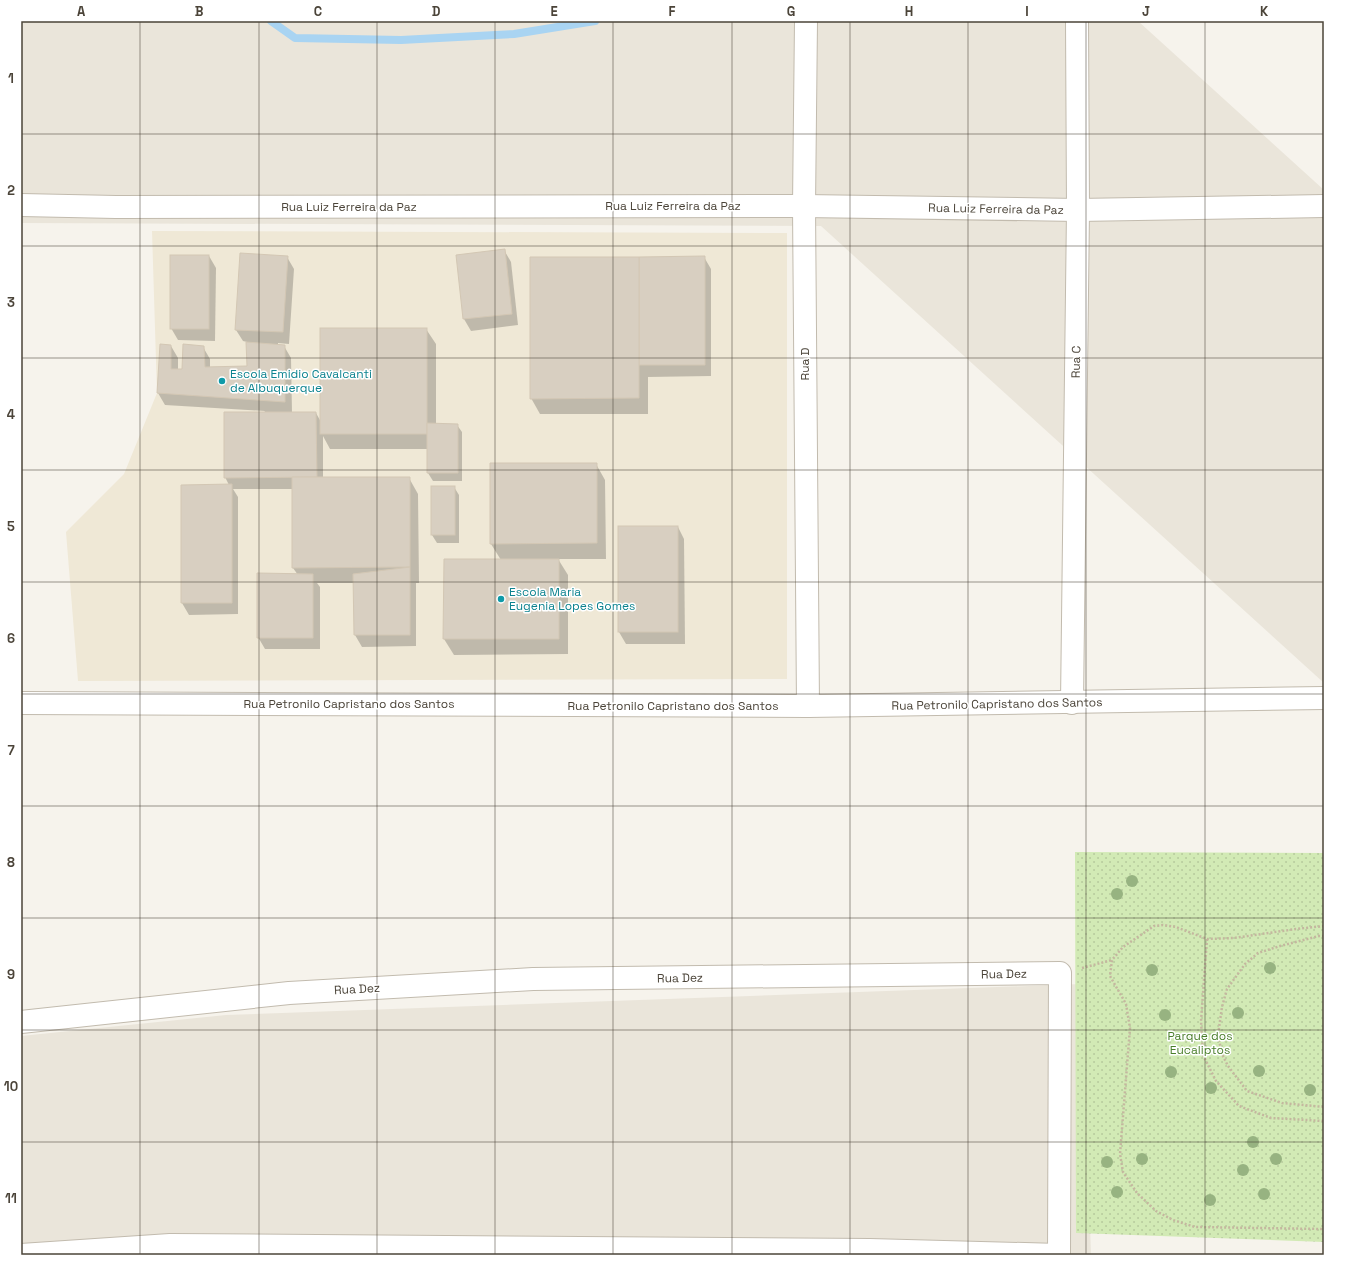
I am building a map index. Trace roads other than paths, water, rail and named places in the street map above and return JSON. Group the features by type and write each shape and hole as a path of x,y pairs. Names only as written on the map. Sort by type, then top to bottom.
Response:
{"street":[{"name":"Rua D","path":"806,21 804,206 808,706"},
{"name":"Rua C","path":"1072,703 1078,210 1077,21"},
{"name":"Rua Luiz Ferreira da Paz","path":"21,205 116,207 804,206 1078,210 1324,206"},
{"name":"Rua Petronilo Capristano dos Santos","path":"21,703 808,706 1324,698"},
{"name":"Rua Dez","path":"21,1022 289,993 532,979 1060,973 1059,1255"},
{"path":"21,1255 173,1250 870,1252 1059,1255"}],"waterway":[{"path":"271,21 295,38 401,40 514,34 595,21"}],"place":[{"name":"Escola Emidio Cavalcanti de Albuquerque","path":"222,381"},
{"name":"Escola Maria Eugenia Lopes Gomes","path":"501,599"}],"park label":[{"name":"Parque dos Eucaliptos","path":"1200,1043"}]}
